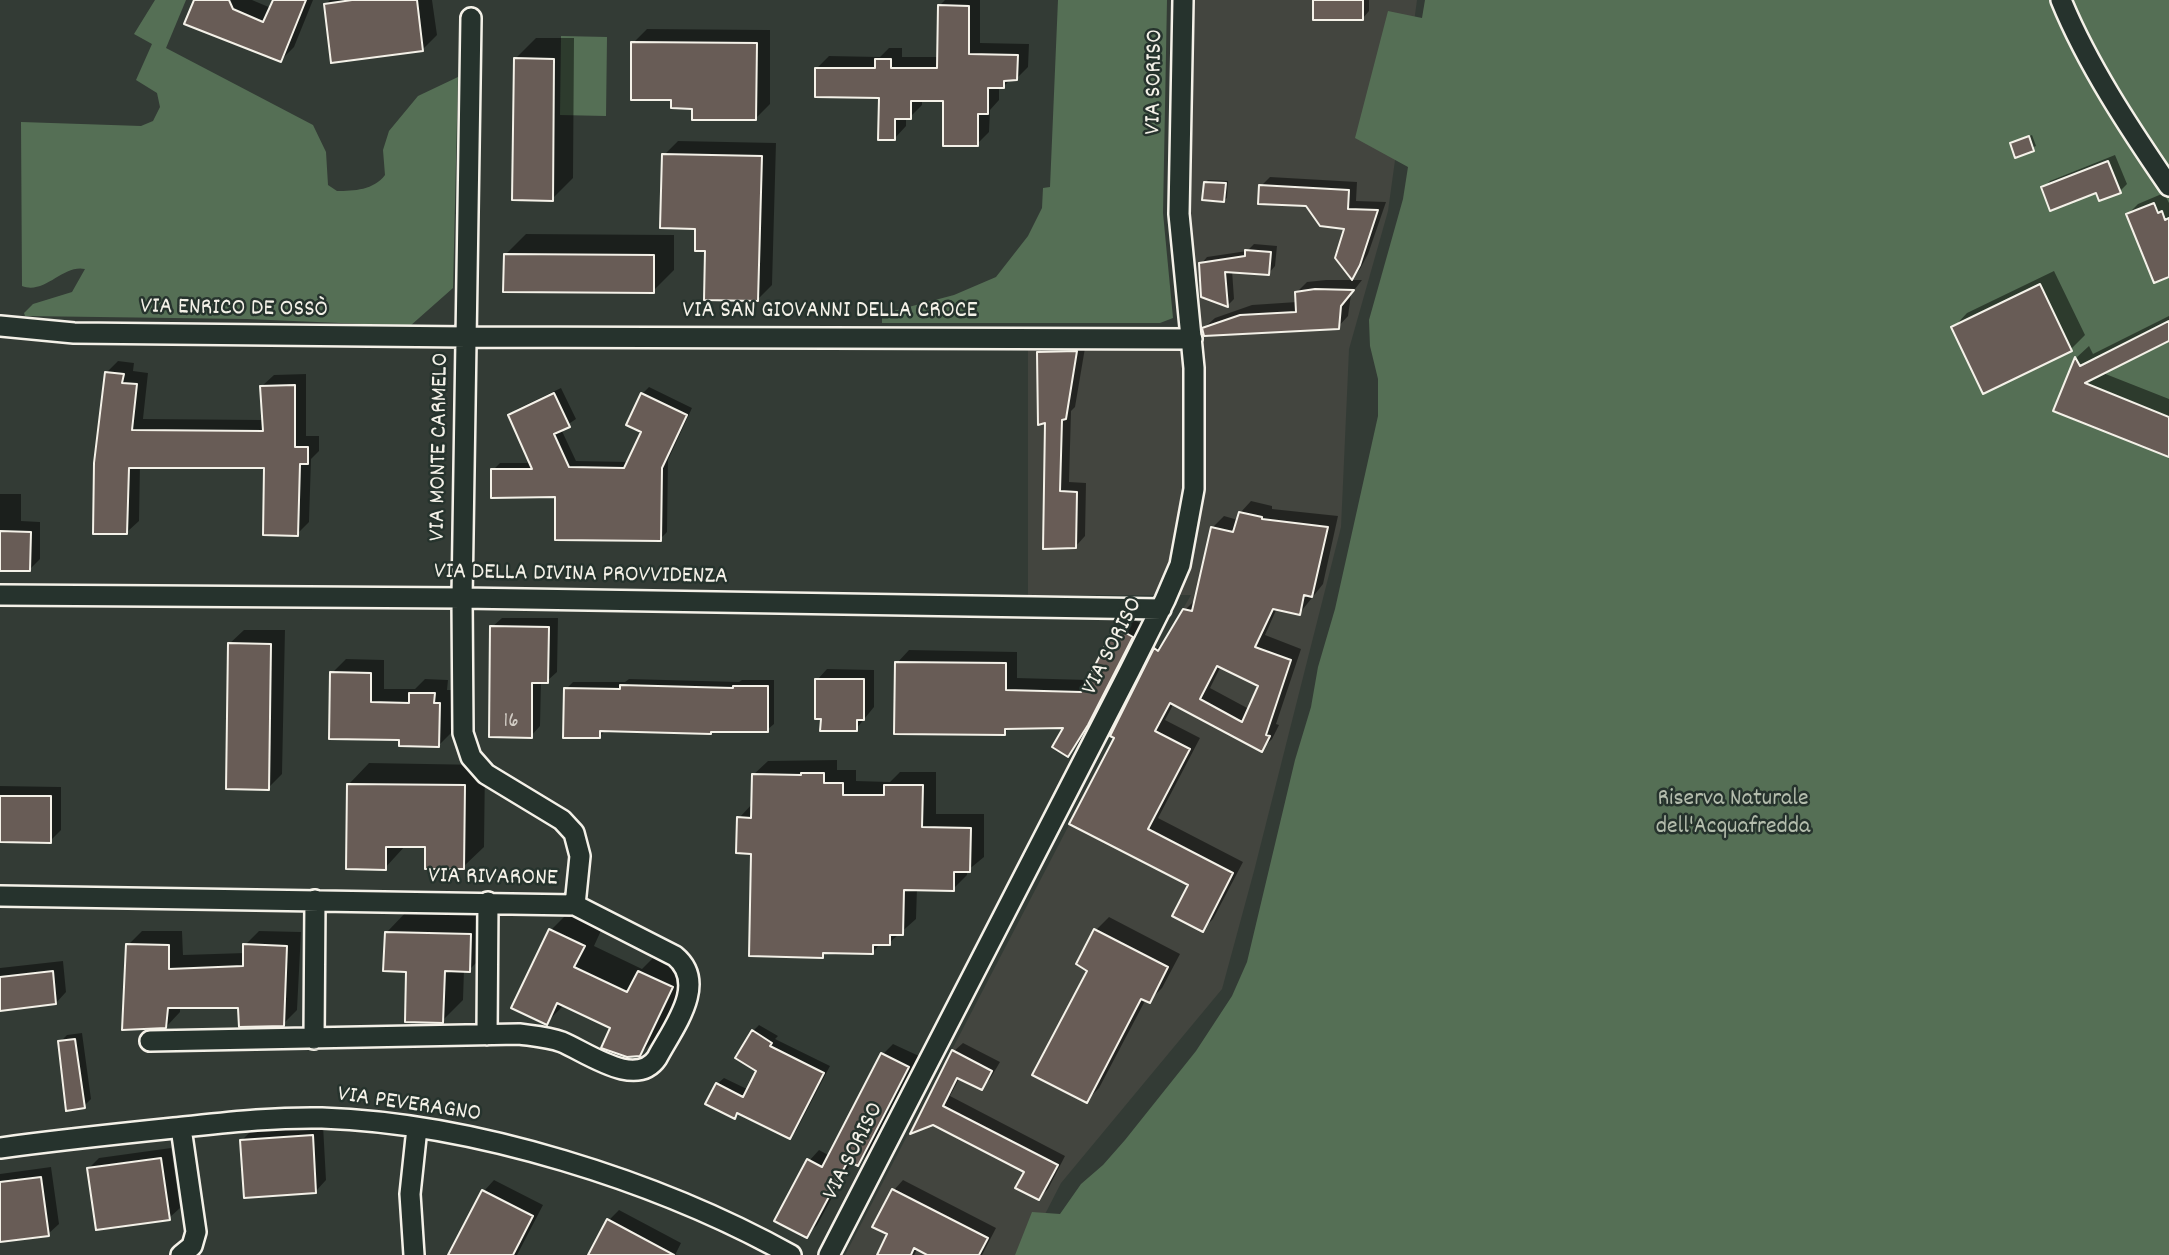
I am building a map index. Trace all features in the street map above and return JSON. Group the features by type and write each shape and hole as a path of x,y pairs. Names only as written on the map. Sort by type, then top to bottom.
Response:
{"street":[{"name":"VIA SORISO","path":"829,1255 1161,609 1180,565 1194,489 1195,396 1179,214 1182,0"},
{"path":"2061,0 2101,77 2169,186"},
{"name":"VIA MONTE CARMELO","path":"471,18 462,598 463,733 467,750 486,774 562,820 574,833 580,856 575,905"},
{"name":"VIA ENRICO DE OSSÒ","path":"0,326 74,333 467,337"},
{"name":"VIA SAN GIOVANNI DELLA CROCE","path":"467,337 1192,339"},
{"name":"VIA DELLA DIVINA PROVVIDENZA","path":"0,595 462,598 1161,609"},
{"name":"VIA RIVARONE","path":"0,896 575,905 675,956 687,972 691,984 687,1000 657,1058 653,1064 641,1071 627,1071 550,1038 519,1034 150,1041"},
{"path":"314,1039 315,900"},
{"path":"487,1035 488,902"},
{"name":"VIA PEVERAGNO","path":"0,1149 263,1119 351,1120 417,1128 513,1148 615,1178 706,1213 791,1255"},
{"path":"181,1128 196,1232 192,1246 181,1255"},
{"path":"414,1255 410,1194 417,1128"}],"shaded area":[{"path":"1183,0 1417,0 1388,211 1349,349 1341,527 1254,871 1222,989 1061,1183 1024,1255 845,1255 1191,595 1028,595 1028,338 1192,338"}],"green space":[{"path":"155,0 186,0 166,48 313,125 326,152 328,185 337,191 363,189 380,180 385,175 383,150 389,131 418,96 458,77 453,288 410,326 247,319 25,316 24,313 33,304 72,292 85,269 69,271 38,286 22,286 21,122 141,126 153,121 160,107 157,93 136,80 152,44 134,34"},
{"path":"1058,0 1167,0 1163,213 1173,318 1160,323 882,323 882,314 954,295 996,277 1028,236 1042,208 1043,188 1050,187"},
{"name":"Riserva Naturale dell'Acquafredda","path":"1425,0 2169,0 2169,1255 1015,1255 1032,1212 1060,1214 1081,1184 1103,1165 1125,1140 1196,1051 1232,996 1247,962 1295,760 1311,707 1318,667 1335,609 1378,416 1378,379 1370,346 1369,320 1403,199 1408,167 1355,138 1388,11 1422,18"},
{"path":"561,36 607,37 606,116 560,115"}],"building":[{"path":"194,0 229,0 233,9 263,22 273,0 306,0 281,62 184,24"},
{"path":"352,0 417,0 423,51 331,63 324,4"},
{"path":"1313,0 1363,0 1363,20 1313,20"},
{"path":"938,5 969,6 969,54 1018,55 1017,80 1004,81 1004,88 988,88 988,114 978,114 978,146 943,146 943,101 911,101 911,119 895,119 895,140 878,140 879,98 815,97 815,68 875,68 875,59 891,59 891,68 937,68"},
{"path":"631,42 757,43 756,120 692,120 692,109 671,108 671,100 631,100"},
{"path":"514,58 554,59 553,201 512,200"},
{"path":"2029,136 2034,151 2015,158 2010,143"},
{"path":"662,154 762,156 758,301 704,300 705,251 695,251 695,229 660,228"},
{"path":"2108,161 2121,193 2099,201 2096,193 2050,211 2041,187"},
{"path":"1204,182 1226,183 1224,202 1202,200"},
{"path":"1259,185 1349,190 1348,209 1378,210 1360,265 1352,280 1335,258 1344,229 1320,226 1306,206 1258,204"},
{"path":"2154,203 2158,213 2162,211 2165,220 2169,218 2169,277 2154,283 2126,214"},
{"path":"1245,250 1271,252 1269,275 1225,272 1228,307 1201,297 1199,263 1245,256"},
{"path":"504,254 654,255 654,293 503,292"},
{"path":"2040,284 2072,351 1983,394 1951,327"},
{"path":"1315,289 1354,290 1341,306 1339,329 1204,336 1202,328 1240,315 1296,312 1295,292"},
{"path":"2169,321 2169,341 2085,383 2169,417 2169,457 2053,411 2075,357 2080,366"},
{"path":"1077,351 1066,419 1062,420 1060,491 1077,492 1076,548 1043,549 1045,423 1038,425 1037,352"},
{"path":"105,372 124,374 122,383 137,384 132,430 263,431 260,386 295,385 295,447 308,447 308,464 300,464 298,536 263,535 264,468 129,468 127,534 93,534 94,463"},
{"path":"554,393 570,427 554,434 569,467 624,468 641,432 626,425 641,393 687,415 662,468 661,541 555,540 555,497 491,498 491,469 532,469 508,415"},
{"path":"1239,512 1262,519 1328,527 1312,597 1304,595 1300,615 1273,609 1255,647 1291,660 1266,735 1270,736 1262,752 1170,703 1155,731 1190,749 1148,829 1233,873 1203,932 1172,916 1188,885 1069,824 1114,738 1110,736 1154,648 1158,651 1183,609 1192,611 1211,527 1233,532","holes":["1217,666 1258,686 1242,722 1200,699"]},
{"path":"0,531 31,532 30,571 0,571"},
{"path":"490,626 549,627 548,683 532,683 532,738 489,737"},
{"path":"1115,627 1133,637 1088,725 1068,757 1052,747 1063,728 1005,729 1005,735 894,734 895,662 1006,663 1006,690 1081,692"},
{"path":"228,643 271,644 269,790 226,789"},
{"path":"330,672 371,673 371,702 409,703 409,693 435,693 434,703 440,703 439,747 399,746 399,740 329,739"},
{"path":"815,679 864,679 864,720 857,720 857,731 820,731 821,719 815,719"},
{"path":"620,685 733,688 768,686 768,732 711,734 600,731 600,738 563,738 564,688 620,689"},
{"path":"824,773 824,783 843,783 843,795 884,795 884,785 923,785 922,827 971,828 970,872 954,872 954,891 904,890 903,935 890,935 890,945 873,945 873,954 823,953 823,958 749,956 751,854 736,853 737,817 751,818 752,774"},
{"path":"347,784 465,785 464,869 425,869 425,847 386,847 386,870 346,869"},
{"path":"0,796 51,796 51,843 0,842"},
{"path":"549,929 585,946 574,967 627,992 638,971 673,987 640,1056 627,1057 601,1048 610,1028 557,1003 547,1025 511,1008"},
{"path":"1094,929 1168,967 1150,1003 1141,999 1087,1103 1032,1075 1087,971 1076,964"},
{"path":"385,932 471,934 470,972 445,971 443,1023 405,1022 406,972 383,971"},
{"path":"126,944 169,945 169,969 243,966 243,944 287,946 284,1026 239,1027 238,1008 168,1008 166,1028 122,1030"},
{"path":"53,971 56,1004 0,1011 0,977"},
{"path":"752,1030 772,1043 770,1046 824,1073 790,1139 737,1113 735,1119 705,1104 716,1083 743,1097 756,1071 735,1058"},
{"path":"75,1039 85,1108 66,1111 58,1041"},
{"path":"952,1050 992,1071 982,1090 957,1078 943,1106 1058,1165 1039,1200 1015,1188 1024,1172 933,1125 910,1134"},
{"path":"881,1053 909,1067 858,1166 848,1161 807,1238 774,1221 807,1159 822,1167"},
{"path":"313,1135 316,1193 244,1198 240,1140"},
{"path":"161,1158 170,1220 96,1230 87,1168"},
{"path":"41,1177 49,1236 0,1242 0,1182"},
{"path":"892,1189 988,1238 979,1255 927,1255 914,1248 911,1255 877,1255 887,1234 872,1227"},
{"path":"482,1190 533,1216 513,1255 448,1255"},
{"path":"607,1219 674,1255 588,1255"}]}
